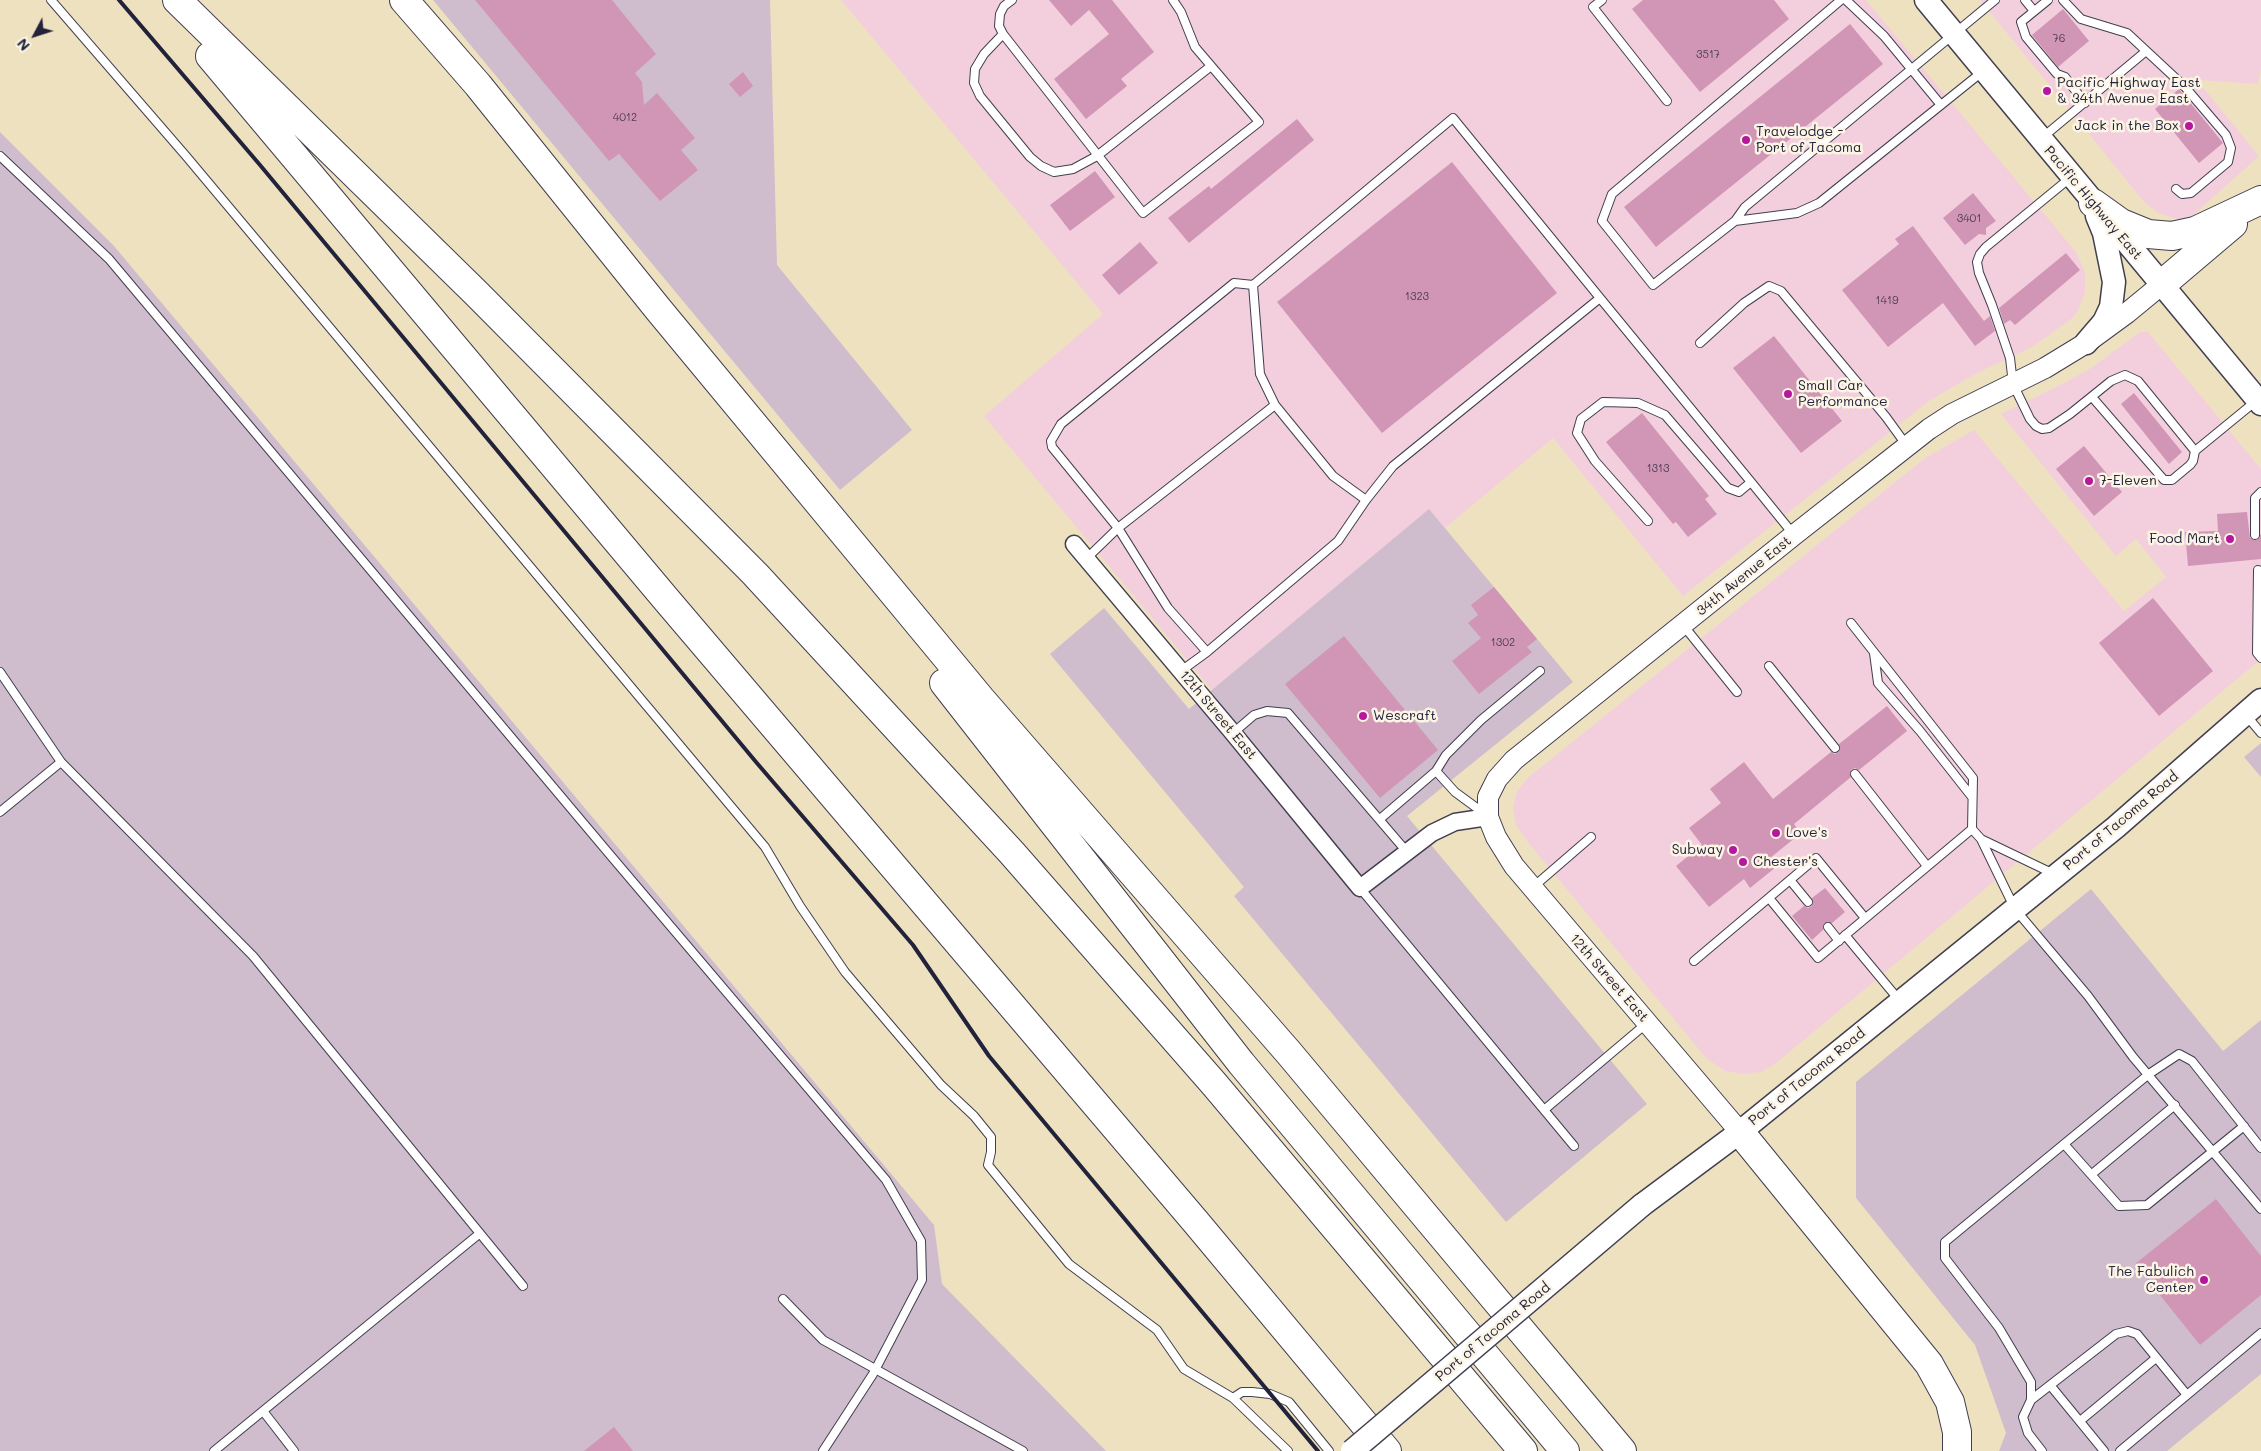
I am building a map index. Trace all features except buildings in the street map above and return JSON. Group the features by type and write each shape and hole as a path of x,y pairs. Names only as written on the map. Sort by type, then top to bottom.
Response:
{"highway":[{"path":"162,0 258,110 665,598 1031,1026 1379,1442"},
{"path":"177,0 469,286 755,574 1012,853 1189,1055 1523,1451"},
{"path":"404,0 478,85 658,308 981,699 1282,1045 1622,1451"},
{"path":"2093,203 2121,223 2148,234 2172,236 2195,231 2261,200"},
{"path":"2160,285 2261,200"},
{"path":"658,308 1015,776 1241,1063 1565,1451"},
{"path":"1740,1132 1929,1364 1950,1402 1956,1432 1957,1451"}],"main road":[{"name":"Pacific Highway East","path":"1926,0 2160,285 2259,402"},
{"path":"2086,343 2104,322 2111,306 2114,282 2104,233 2093,203"},
{"name":"Port of Tacoma Road","path":"1352,1451 1379,1442 1642,1205 1740,1132 2116,827 2253,707"}],"street":[{"name":"34th Avenue East","path":"1488,817 1488,797 1497,779 1514,760 1794,535 1907,446 1952,414 2045,368 2086,343 2123,316 2160,285"},
{"name":"12th Street East","path":"1074,544 1360,888"},
{"name":"12th Street East","path":"1488,817 1496,837 1531,888 1740,1132"},
{"path":"1360,888 1432,833 1455,822 1488,817"}],"lane":[{"path":"51,0 186,156 765,847 800,906 845,972 941,1086 974,1116 991,1137 991,1152 988,1165 1069,1264 1157,1330 1184,1370 1233,1398 1288,1451"},
{"path":"1012,0 1004,6 1000,14 999,26 1003,34 1143,213 1259,122 1195,47 1180,12 1172,0"},
{"path":"1602,0 1593,8 1667,101"},
{"path":"1841,0 1612,194 1602,221 1653,285 1735,221 1745,207 1995,0"},
{"path":"1846,0 1884,36 1941,105"},
{"path":"2025,0 2034,12"},
{"path":"2048,0 2021,22 2026,37 2057,74 2064,77 2085,103"},
{"path":"2063,0 2080,19 2127,33 2205,108 2226,135 2231,148 2228,162 2191,193 2182,194 2176,189"},
{"path":"1003,34 984,54 975,68 974,83 980,96 1030,157 1054,172 1073,169 1097,156 1211,66"},
{"path":"2041,139 2145,52"},
{"path":"1735,221 1797,213 1819,204 1984,71"},
{"path":"1206,652 1168,608 1118,528 1052,447 1051,441 1061,424 1234,282 1253,285 1453,118 1794,535"},
{"path":"0,156 109,258 617,864 886,1180 921,1241 922,1280 875,1369 823,1451"},
{"path":"2072,177 1986,247 1980,254 1977,262 1978,273 1992,305 2010,358 2013,384 2030,419 2036,426 2042,429 2056,425 2118,376 2132,377 2138,381 2195,451"},
{"path":"1253,285 1260,374 1275,405 1333,476 1366,500"},
{"path":"1700,343 1744,303 1769,286 1781,291 1880,409 1907,446"},
{"path":"1181,671 1338,541 1366,500 1393,466 1600,298"},
{"path":"2092,396 2164,480 2172,480 2190,465 2195,451 2259,402"},
{"path":"1648,521 1595,461 1577,434 1581,419 1603,402 1638,404 1665,415 1728,488 1739,492 1750,482"},
{"path":"1086,559 1118,528 1275,405"},
{"path":"2256,534 2255,498 2261,492"},
{"path":"2258,570 2257,653 2261,658"},
{"path":"1851,623 1973,778 1972,829 1981,839 2015,909 2088,996 2133,1057 2261,1209"},
{"path":"1683,625 1738,692"},
{"path":"1874,652 1878,683 1920,731 1972,797"},
{"path":"1769,666 1835,748"},
{"path":"1380,819 1436,771 1446,755 1465,736 1540,671"},
{"path":"0,672 61,762 253,956 523,1286"},
{"path":"2253,707 2261,733"},
{"path":"1233,733 1254,715 1268,711 1288,713 1407,852"},
{"path":"0,812 61,762"},
{"path":"1436,771 1455,792 1488,817"},
{"path":"1855,774 1927,866"},
{"path":"1769,898 1818,958 1972,829"},
{"path":"1531,888 1591,837"},
{"path":"1981,839 2056,875"},
{"path":"1694,961 1816,858 1865,918"},
{"path":"1790,880 1808,902"},
{"path":"1360,888 1574,1146"},
{"path":"1828,927 1842,938 1900,1002"},
{"path":"1544,1110 1647,1023"},
{"path":"2042,1451 2028,1433 2023,1417 2031,1400 2031,1382 1999,1328 1944,1258 1945,1242 2149,1074 2179,1054 2192,1061 2261,1148"},
{"path":"2092,1174 2175,1105"},
{"path":"2064,1144 2119,1206 2147,1205 2244,1126"},
{"path":"214,1451 479,1234"},
{"path":"783,1299 822,1340 1024,1451"},
{"path":"2031,1400 2116,1334 2128,1331 2137,1334 2187,1395"},
{"path":"2120,1451 2261,1333"},
{"path":"2080,1421 2156,1358"},
{"path":"2050,1386 2104,1451"},
{"path":"1233,1398 1242,1392 1252,1392 1270,1394 1289,1402 1329,1451"},
{"path":"263,1411 294,1451"}],"shaded area":[{"path":"433,0 770,0 777,265 912,430 840,490"},
{"path":"841,0 1866,0 2076,252 2085,272 2085,293 2077,312 2070,320 2032,347 1977,373 1929,401 1683,596 1553,438 1445,528 1429,510 1212,690 984,416 1103,314"},
{"path":"1980,0 2261,0 2261,68 2258,84 2197,80 2259,156 2188,220 2177,219 2158,213 2144,202"},
{"path":"0,132 114,246 934,1225 942,1284 1106,1451 0,1451"},
{"path":"2140,332 2148,332 2261,469 2261,659 1775,1064 1761,1072 1743,1074 1725,1071 1706,1058 1527,841 1516,825 1513,808 1517,791 1530,776 1924,459 1974,430 2124,611 2166,577 2136,539 2116,556 2001,414 2091,368"},
{"path":"1429,509 1573,682 1407,816 1647,1104 1506,1222 1234,896 1244,887 1050,654 1104,608 1189,709"},
{"path":"2261,743 2261,777 2244,757"},
{"path":"2091,889 2223,1051 2261,1020 2261,1374 2167,1451 1999,1451 2006,1433 1975,1345 1856,1198 1856,1082"}],"railway":[{"path":"119,0 260,165 756,762 913,945 989,1056 1318,1451"}],"place":[{"name":"Pacific Highway East & 34th Avenue East","path":"2047,91"},
{"name":"Jack in the Box","path":"2189,126"},
{"name":"Travelodge - Port of Tacoma","path":"1746,140"},
{"name":"Small Car Performance","path":"1788,394"},
{"name":"7-Eleven","path":"2089,481"},
{"name":"Food Mart","path":"2230,539"},
{"name":"Wescraft","path":"1363,716"},
{"name":"Love's","path":"1776,833"},
{"name":"Subway","path":"1733,850"},
{"name":"Chester's","path":"1743,862"},
{"name":"The Fabulich Center","path":"2204,1280"}]}
